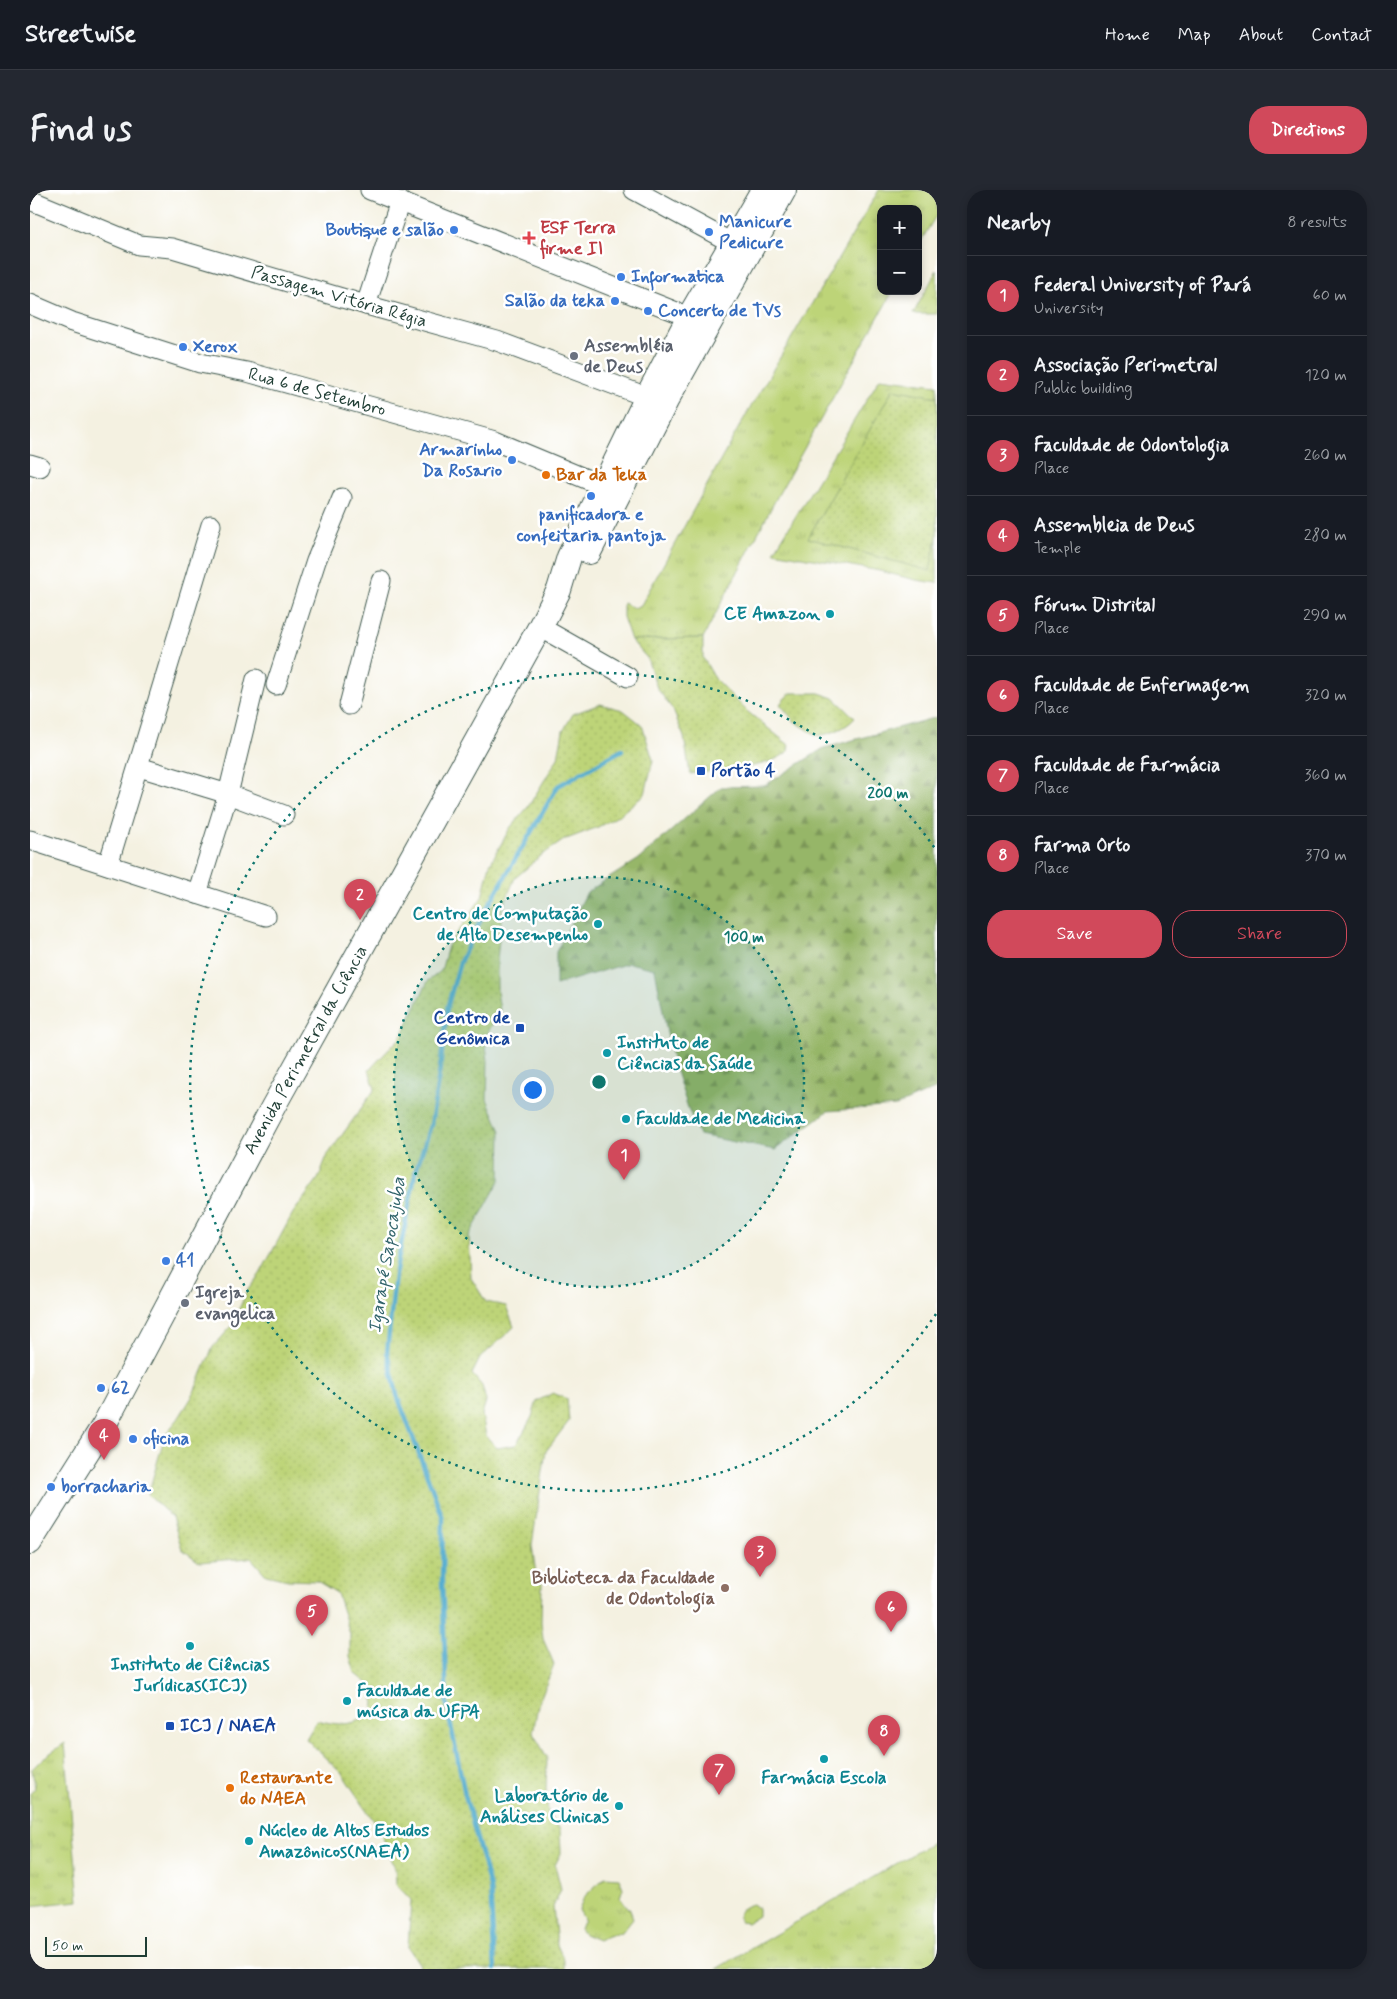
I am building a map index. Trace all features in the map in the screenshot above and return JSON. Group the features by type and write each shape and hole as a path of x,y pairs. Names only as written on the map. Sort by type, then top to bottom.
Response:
{"main road":[{"name":"Avenida Perimetral da Ciência","path":"30,1542 104,1425 273,1107 540,627 559,590 569,557 647,397 689,317 763,190"},
{"name":"Avenida Perimetral da Ciência","path":"559,590 583,565 666,401 784,190"},
{"name":"Avenida Perimetral da Ciência","path":"30,1533 52,1509"}],"street":[{"path":"370,190 689,317"},
{"path":"634,190 732,243"},
{"name":"Passagem Vitória Régia","path":"30,200 138,245 172,248 497,341 647,397"},
{"path":"366,305 400,201"},
{"name":"Rua 6 de Setembro","path":"30,304 72,322 200,363 247,372 495,441 603,486"},
{"path":"276,685 316,561 342,498"},
{"path":"108,865 211,525"},
{"path":"349,705 381,582"},
{"path":"540,627 628,677"},
{"path":"197,894 228,794 256,679"},
{"path":"139,767 228,794 284,815"},
{"path":"30,840 266,916"}],"green space":[{"path":"879,190 937,190 937,214 922,239 922,205 877,205 877,295 891,295 778,495 703,638 631,640 623,617 623,603 634,608 641,605 739,427"},
{"path":"937,270 937,314 913,314"},
{"path":"880,378 937,385 937,583 774,552"},
{"path":"893,389 937,397 937,536 930,571 808,538"},
{"path":"703,638 703,658 716,680 748,712 789,745 788,752 766,763 754,766 690,774 684,737 673,710 657,688 647,658 631,640"},
{"path":"791,693 819,693 834,698 855,718 838,730 818,736 794,721 780,704"},
{"path":"600,704 623,710 642,725 653,760 645,794 618,816 598,827 564,840 542,855 515,878 502,909 497,960 497,992 500,1010 485,1038 488,1061 487,1099 501,1131 500,1180 469,1236 471,1278 486,1302 506,1306 514,1327 480,1358 472,1374 482,1386 486,1401 482,1414 486,1436 497,1448 516,1445 532,1417 537,1401 553,1393 567,1399 569,1421 546,1451 532,1545 536,1574 542,1584 541,1622 543,1639 554,1664 538,1705 533,1733 547,1757 546,1789 548,1814 560,1829 561,1853 555,1865 561,1889 553,1907 557,1945 564,1960 564,1969 419,1969 420,1965 408,1947 411,1900 396,1884 395,1868 380,1830 343,1775 306,1739 317,1720 346,1724 359,1721 373,1714 375,1689 355,1673 350,1656 350,1634 337,1593 317,1581 288,1580 266,1575 251,1558 199,1562 182,1549 172,1517 148,1495 165,1435 192,1397 213,1347 231,1327 247,1291 260,1274 293,1213 318,1179 327,1156 375,1089 369,1070 401,1037 428,981 441,971 448,946 482,897 490,864 510,828 528,807 558,758 563,731 573,714"},
{"path":"937,717 937,1088 896,1106 828,1111 775,1150 699,1135 672,1059 655,969 629,963 556,985 556,952 587,892 639,859 721,787 764,786 824,748"},
{"path":"65,1743 79,1901 30,1906 30,1794 35,1788 32,1769 42,1759"},
{"path":"937,1840 937,1969 716,1969"},
{"path":"605,1877 619,1878 623,1888 620,1897 630,1910 633,1918 622,1932 608,1935 598,1940 584,1934 580,1929 584,1919 579,1910 584,1897"},
{"path":"753,1904 758,1908 758,1916 747,1923 740,1922 738,1916 740,1911"}],"waterway":[{"name":"Igarapé Sapocajuba","path":"495,1969 490,1887 465,1795 447,1706 442,1581 443,1518 397,1395 387,1352 395,1275 416,1170 431,1125 447,1008 460,962 484,913 558,786 622,750"}],"place":[{"name":"Boutique e salão","path":"454,230"},
{"name":"Manicure Pedicure","path":"709,232"},
{"name":"ESF Terra firme II","path":"529,238"},
{"name":"Informatica","path":"621,277"},
{"name":"Salão da teka","path":"615,301"},
{"name":"Concerto de TVs","path":"648,311"},
{"name":"Xerox","path":"183,347"},
{"name":"Assembléia de Deus","path":"574,356"},
{"name":"Armarinho Da Rosario","path":"512,460"},
{"name":"Bar da Teka","path":"546,475"},
{"name":"panificadora e confeitaria pantoja","path":"591,496"},
{"name":"CE Amazon","path":"830,614"},
{"name":"Portão 4","path":"701,771"},
{"name":"Associação Perimetral","path":"360,920"},
{"name":"Centro de Computação de Alto Desempenho","path":"598,924"},
{"name":"Centro de Genômica","path":"520,1028"},
{"name":"Instituto de Ciências da Saúde","path":"607,1053"},
{"name":"Faculdade de Medicina","path":"626,1119"},
{"name":"Federal University of Pará","path":"624,1180"},
{"name":"41","path":"166,1261"},
{"name":"Igreja evangelica","path":"185,1303"},
{"name":"62","path":"101,1388"},
{"name":"oficina","path":"133,1439"},
{"name":"Assembleia de Deus","path":"104,1460"},
{"name":"borracharia","path":"51,1487"},
{"name":"Faculdade de Odontologia","path":"760,1577"},
{"name":"Biblioteca da Faculdade de Odontologia","path":"725,1588"},
{"name":"Faculdade de Enfermagem","path":"891,1632"},
{"name":"Fórum Distrital","path":"312,1636"},
{"name":"Instituto de Ciências Jurídicas(ICJ)","path":"190,1646"},
{"name":"Faculdade de música da UFPA","path":"347,1701"},
{"name":"ICJ / NAEA","path":"170,1726"},
{"name":"Farma Orto","path":"884,1756"},
{"name":"Farmácia Escola","path":"824,1759"},
{"name":"Restaurante do NAEA","path":"230,1788"},
{"name":"Faculdade de Farmácia","path":"719,1795"},
{"name":"Laboratório de Análises Clinicas","path":"619,1806"},
{"name":"Núcleo de Altos Estudos Amazônicos(NAEA)","path":"249,1841"}]}
